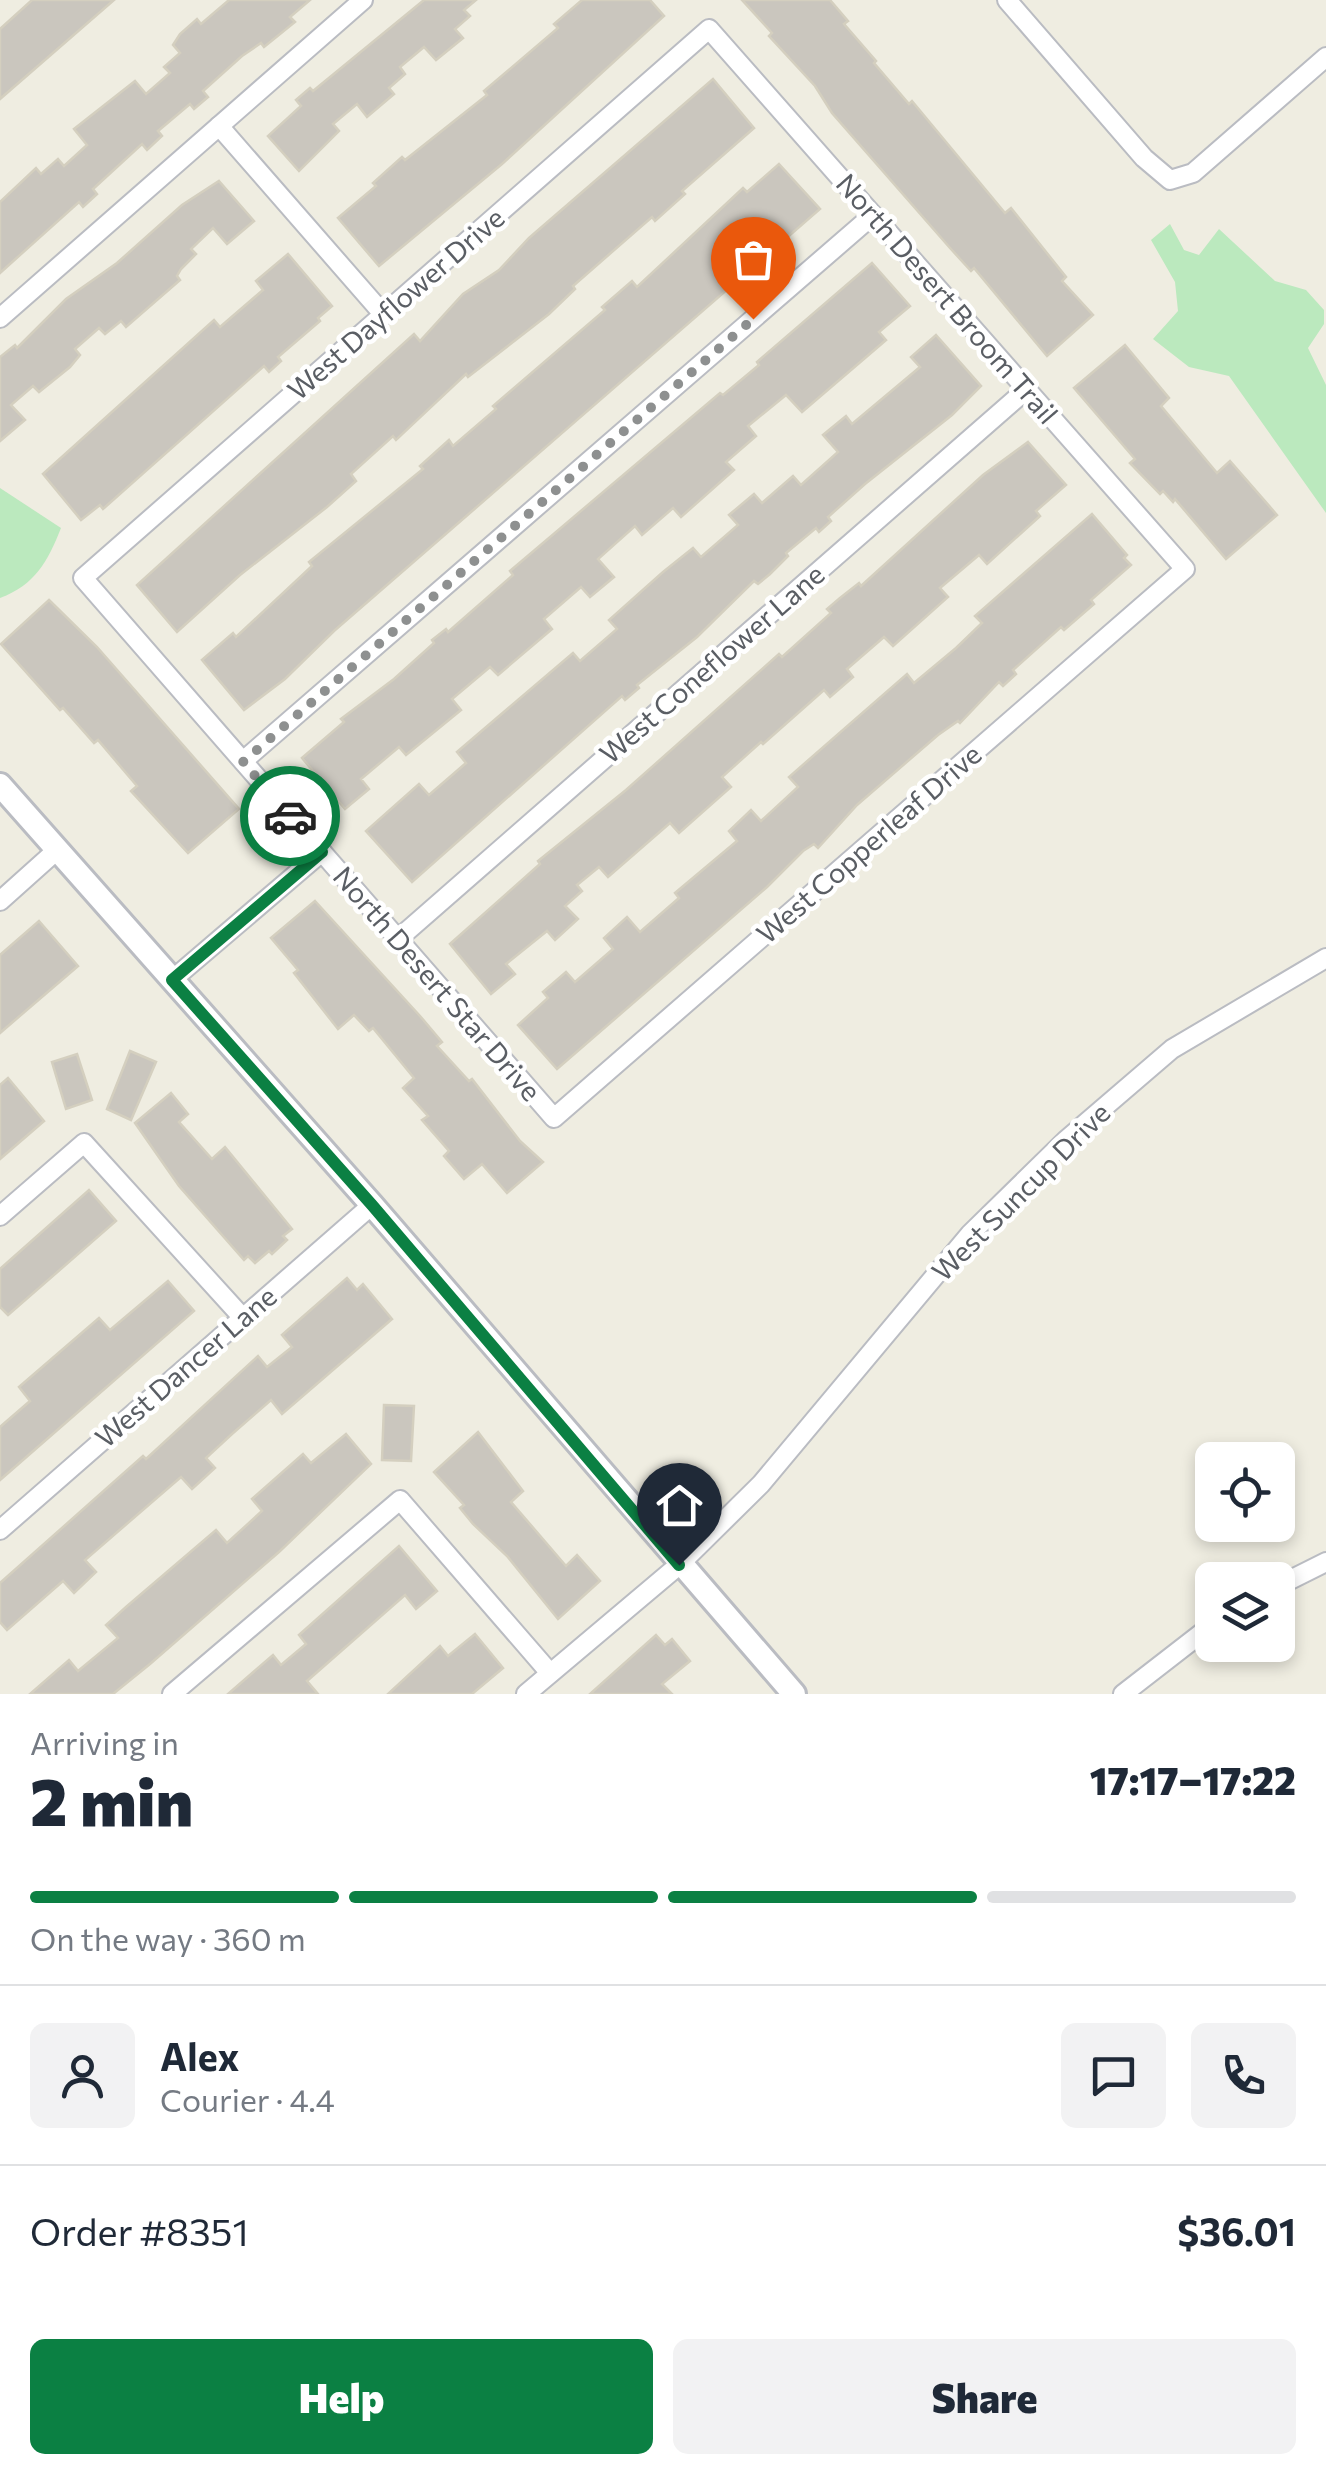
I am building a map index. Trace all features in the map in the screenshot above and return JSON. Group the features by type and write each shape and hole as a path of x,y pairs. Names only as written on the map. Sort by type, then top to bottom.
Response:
{"street":[{"path":"0,318 363,0"},
{"path":"1016,3 1160,175 1178,180 1193,173 1326,57"},
{"name":"North Desert Broom Trail","path":"709,29 1184,569"},
{"name":"West Dayflower Drive","path":"83,578 709,29"},
{"path":"219,126 384,315"},
{"path":"243,762 873,215"},
{"name":"West Coneflower Lane","path":"398,939 1027,389"},
{"name":"West Copperleaf Drive","path":"554,1118 1184,569"},
{"name":"North Desert Star Drive","path":"83,578 554,1118"},
{"path":"0,785 372,1205 794,1694"},
{"path":"0,901 57,850"},
{"path":"172,980 322,852"},
{"name":"West Suncup Drive","path":"526,1694 679,1565 761,1484 970,1234 1066,1140 1172,1049 1326,958"},
{"path":"0,1216 84,1143 243,1318"},
{"name":"West Dancer Lane","path":"0,1530 372,1205"},
{"path":"172,1694 400,1500 550,1673"},
{"path":"1295,1578 1326,1562"},
{"path":"1122,1694 1195,1637"}],"green space":[{"path":"1170,224 1184,250 1199,255 1219,229 1275,281 1306,290 1324,310 1324,324 1308,348 1326,385 1326,513 1229,376 1189,367 1153,339 1178,311 1175,282 1151,240"},
{"path":"0,488 61,528 39,570 22,586 0,598"}],"building":[{"path":"32,0 114,0 0,99 0,29"},
{"path":"229,0 310,0 290,17 295,22 264,47 261,43 242,56 203,91 208,97 194,109 190,104 158,131 162,136 147,150 142,144 93,189 97,194 83,207 79,202 0,273 0,202 36,168 41,174 58,159 64,166 87,145 74,129 135,81 146,94 170,73 164,67 180,53 173,45 180,34 197,19 201,24"},
{"path":"424,0 476,0 464,10 470,16 455,29 463,38 436,60 424,47 400,67 405,74 389,88 394,94 367,117 357,104 333,124 339,131 299,171 268,136 301,106 296,100 310,88 313,91"},
{"path":"582,0 650,0 664,16 502,164 379,266 338,218 376,186 373,183 402,157 405,160 487,95 484,91 558,28 554,24"},
{"path":"742,0 830,0 874,63 909,104 912,101 1005,213 1011,208 1066,277 1062,281 1093,315 1047,356 974,268 971,271 832,113 815,86"},
{"path":"713,79 754,128 682,191 685,194 655,221 652,217 573,286 575,289 549,314 468,377 466,374 396,440 393,436 351,474 356,481 177,632 137,585 414,334 420,341 463,294 499,270 529,238"},
{"path":"779,164 820,209 334,631 285,679 244,710 202,660 233,633 236,637 312,566 309,562 423,469 420,466 449,440 453,446 496,409 493,406 605,310 602,307 632,281 637,287 743,188 747,192"},
{"path":"219,181 254,221 227,244 213,228 191,249 196,254 181,269 177,276 180,280 126,327 121,321 105,334 99,328 75,349 80,355 70,367 39,392 33,386 11,405 25,420 0,441 0,357 15,345 17,348 66,299 117,263 182,205"},
{"path":"288,254 332,306 278,357 281,361 269,372 264,366 103,509 100,505 81,520 43,474 214,320 220,327 263,290 256,281"},
{"path":"872,263 910,306 879,332 886,340 802,412 786,395 748,426 756,436 726,462 734,470 681,517 673,508 642,535 635,526 598,559 614,577 590,597 581,587 544,619 552,629 498,675 490,667 452,699 461,710 406,755 399,747 361,779 369,789 345,809 302,758 344,722 341,719 434,643 432,640 446,629 448,632 513,575 510,571 720,393 723,395 759,365 757,362"},
{"path":"936,335 981,386 952,415 828,517 831,521 819,532 816,528 786,553 788,556 770,574 758,584 754,581 697,637 637,685 639,688 625,700 622,696 412,882 366,831 419,784 429,795 466,763 457,752 573,653 580,661 617,629 609,620 663,572 693,548 701,557 738,525 729,515 754,494 762,503 793,476 801,485 838,452 823,435 846,416 852,424 920,367 911,357"},
{"path":"1125,345 1169,398 1161,406 1217,473 1230,461 1277,515 1226,559 1175,499 1173,502 1163,491 1160,494 1130,463 1135,459 1074,388"},
{"path":"1028,442 1066,485 1036,511 1040,516 987,564 979,555 940,588 948,597 893,646 884,637 847,669 853,677 830,697 824,690 761,742 722,777 731,787 679,833 670,823 608,877 599,867 577,885 582,891 565,906 578,919 555,940 547,931 506,964 515,974 491,994 450,944 540,864 538,861 626,790 779,654 782,657 831,613 827,609 859,583 861,586 983,475"},
{"path":"1092,514 1131,565 1091,600 1094,604 1064,630 1061,627 1013,670 1016,674 1003,686 999,682 960,723 938,735 857,805 818,848 814,844 803,851 767,887 557,1069 518,1025 548,998 543,992 566,972 575,982 613,949 604,938 627,917 640,932 679,898 675,893 737,841 729,831 751,810 761,821 798,787 789,777 907,674 914,683 956,648 982,623 975,616"},
{"path":"49,600 97,647 239,809 188,853 131,791 137,786 98,740 94,743 63,708 60,710 1,644"},
{"path":"315,901 442,1042 437,1046 469,1081 472,1079 520,1141 543,1162 507,1193 482,1164 464,1179 444,1156 449,1151 422,1120 428,1116 403,1088 414,1078 373,1028 369,1031 354,1015 338,1029 294,973 298,970 271,938"},
{"path":"39,921 78,966 0,1033 0,955"},
{"path":"130,1051 156,1062 131,1120 107,1109"},
{"path":"77,1054 92,1100 66,1109 52,1062"},
{"path":"8,1078 44,1121 0,1159 0,1085"},
{"path":"171,1093 188,1114 179,1122 212,1159 225,1147 292,1229 272,1254 269,1251 255,1263 248,1256 244,1260 179,1186 135,1123"},
{"path":"89,1190 116,1221 8,1315 0,1307 0,1269"},
{"path":"347,1278 357,1290 363,1284 392,1319 282,1414 271,1400 206,1458 215,1468 192,1489 181,1477 85,1560 96,1572 74,1593 63,1581 7,1630 0,1622 0,1583 143,1456 146,1459 258,1356 267,1367 292,1347 282,1335"},
{"path":"168,1281 194,1311 0,1480 0,1427 30,1401 19,1387 99,1318 110,1330"},
{"path":"384,1405 414,1406 411,1461 382,1460"},
{"path":"478,1432 523,1491 511,1502 566,1566 577,1555 600,1581 558,1619 507,1556 473,1524 460,1508 464,1505 434,1472"},
{"path":"346,1434 371,1464 279,1552 150,1664 113,1694 30,1694 69,1660 78,1671 118,1638 106,1625 126,1607 216,1530 227,1543 262,1511 252,1499 303,1454 311,1463"},
{"path":"399,1546 437,1591 416,1609 405,1595 307,1681 318,1694 228,1694 273,1655 281,1665 306,1644 299,1635"},
{"path":"475,1634 503,1668 472,1694 388,1694 440,1646 448,1656"},
{"path":"656,1635 665,1645 672,1639 690,1661 662,1684 672,1694 590,1694"}],"way so far":[{"path":"290,816 243,762 753,319"}],"route":[{"path":"290,816 322,852 172,980 372,1205 679,1565"}]}
